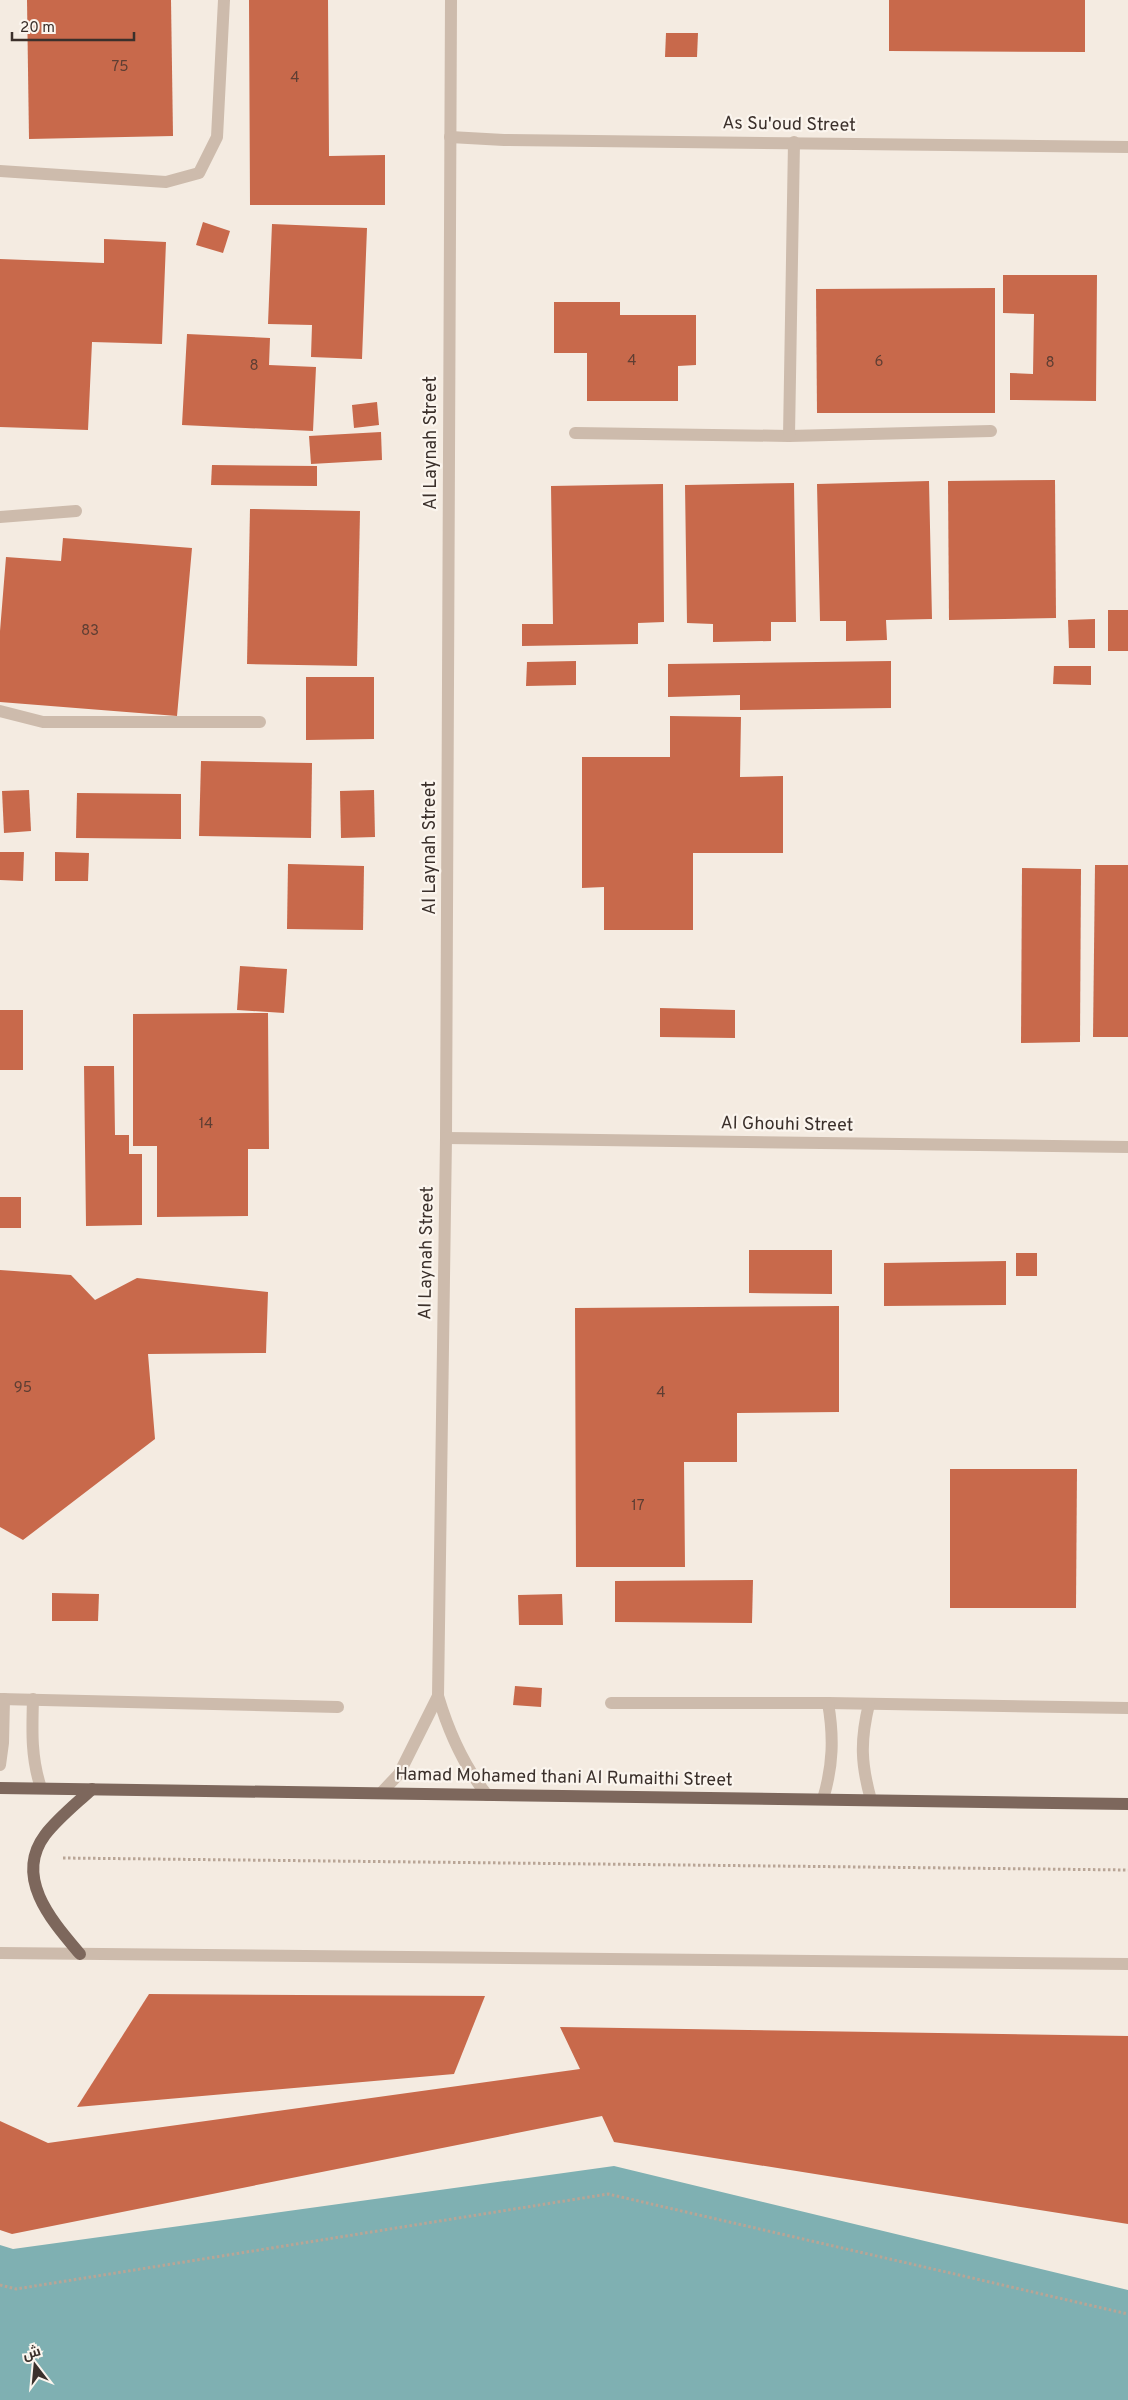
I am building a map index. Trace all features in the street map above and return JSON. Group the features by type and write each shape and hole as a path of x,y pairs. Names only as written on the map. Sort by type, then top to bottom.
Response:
{"main road":[{"name":"Hamad Mohamed thani Al Rumaithi Street","path":"0,1788 1128,1804"},
{"path":"80,1954 51,1919 40,1900 34,1880 35,1858 44,1837 58,1820 92,1790"}],"street":[{"path":"0,171 166,182 199,173 216,137 224,0"},
{"name":"Al Laynah Street","path":"451,0 446,1138 438,1696 446,1724 458,1751 471,1776 487,1795"},
{"name":"As Su'oud Street","path":"450,138 1128,147"},
{"path":"789,436 794,142"},
{"path":"575,433 789,436 991,431"},
{"path":"0,517 76,511"},
{"path":"0,711 43,722 260,722"},
{"name":"Al Ghouhi Street","path":"446,1138 1128,1147"},
{"name":"Al Laynah Street","path":"382,1792 404,1766 438,1696"},
{"path":"0,1765 4,1744 2,1699 338,1708"},
{"path":"33,1699 32,1745 34,1767 41,1788"},
{"path":"611,1703 828,1703 1128,1708"},
{"path":"823,1799 830,1776 833,1752 832,1727 828,1703"},
{"path":"869,1704 863,1728 861,1752 864,1777 871,1800"},
{"path":"0,1953 1128,1964"}],"path":[{"path":"35,1858 1128,1870"},
{"path":"0,2285 16,2289 608,2194 1128,2314"}],"water":[{"path":"614,2166 1128,2290 1128,2400 0,2400 0,2245 13,2249"}],"building":[{"path":"27,0 171,0 173,136 29,139"},
{"path":"249,0 328,0 329,156 385,155 385,205 250,205"},
{"path":"889,0 1085,0 1085,52 889,51"},
{"path":"666,33 698,33 697,57 665,57"},
{"path":"203,222 230,231 223,253 196,245"},
{"path":"272,224 367,228 362,359 311,357 312,325 268,324"},
{"path":"104,239 166,242 162,344 92,342 88,430 0,427 0,259 104,263"},
{"path":"1003,275 1097,275 1096,401 1010,400 1010,373 1033,374 1034,314 1003,313"},
{"path":"995,288 995,413 817,413 816,289"},
{"path":"554,302 620,302 620,315 696,315 696,365 678,366 678,401 587,401 587,353 554,353"},
{"path":"187,334 270,338 269,365 316,367 313,431 182,425"},
{"path":"377,402 379,425 354,428 352,405"},
{"path":"381,432 382,460 311,464 309,436"},
{"path":"212,465 317,466 317,486 211,485"},
{"path":"1055,480 1056,618 949,620 948,481"},
{"path":"929,481 932,619 886,620 887,640 846,641 846,621 820,621 817,484"},
{"path":"794,483 796,622 771,622 771,641 713,642 713,624 687,623 685,485"},
{"path":"663,484 664,622 638,623 638,644 522,646 522,624 553,624 551,486"},
{"path":"250,509 360,511 357,666 247,664"},
{"path":"63,538 192,548 177,716 0,702 0,631 6,557 61,561"},
{"path":"1108,610 1128,610 1128,651 1108,651"},
{"path":"1095,619 1095,648 1069,648 1068,620"},
{"path":"576,661 576,685 526,686 527,662"},
{"path":"891,661 891,708 740,710 740,695 668,697 668,664"},
{"path":"1054,666 1091,666 1091,685 1053,684"},
{"path":"306,677 374,677 374,739 306,740"},
{"path":"670,716 741,717 740,777 783,776 783,853 693,853 693,930 604,930 604,887 582,888 582,757 670,757"},
{"path":"201,761 312,763 311,838 199,836"},
{"path":"29,790 31,831 4,833 2,791"},
{"path":"374,790 375,837 341,838 340,791"},
{"path":"77,793 181,794 181,839 76,838"},
{"path":"0,852 24,852 23,881 0,880"},
{"path":"55,852 89,853 88,881 55,881"},
{"path":"288,864 364,866 363,930 287,929"},
{"path":"1095,865 1128,865 1128,1037 1093,1037"},
{"path":"1022,868 1081,869 1080,1042 1021,1043"},
{"path":"240,966 287,969 284,1013 237,1010"},
{"path":"660,1008 735,1010 735,1038 660,1037"},
{"path":"0,1010 23,1010 23,1070 0,1070"},
{"path":"268,1013 269,1149 248,1149 248,1216 157,1217 157,1146 133,1146 133,1014"},
{"path":"84,1066 114,1066 115,1135 129,1135 129,1154 142,1154 142,1225 86,1226"},
{"path":"0,1197 21,1197 21,1228 0,1228"},
{"path":"749,1250 832,1250 832,1294 749,1293"},
{"path":"1016,1253 1037,1253 1037,1276 1016,1276"},
{"path":"1006,1261 1006,1305 884,1306 884,1263"},
{"path":"0,1270 71,1275 95,1300 137,1278 268,1292 266,1353 148,1354 155,1439 23,1540 0,1527"},
{"path":"839,1306 839,1412 737,1413 737,1462 684,1462 685,1567 576,1567 575,1308"},
{"path":"950,1469 1077,1469 1076,1608 950,1608"},
{"path":"753,1580 752,1623 615,1622 615,1581"},
{"path":"52,1593 99,1594 98,1621 52,1621"},
{"path":"562,1594 563,1625 519,1625 518,1595"},
{"path":"515,1686 542,1688 541,1707 513,1705"},
{"path":"149,1994 485,1996 454,2074 77,2107"},
{"path":"560,2027 1128,2036 1128,2224 614,2142 602,2116 12,2234 0,2230 0,2121 48,2143 580,2069"}]}
